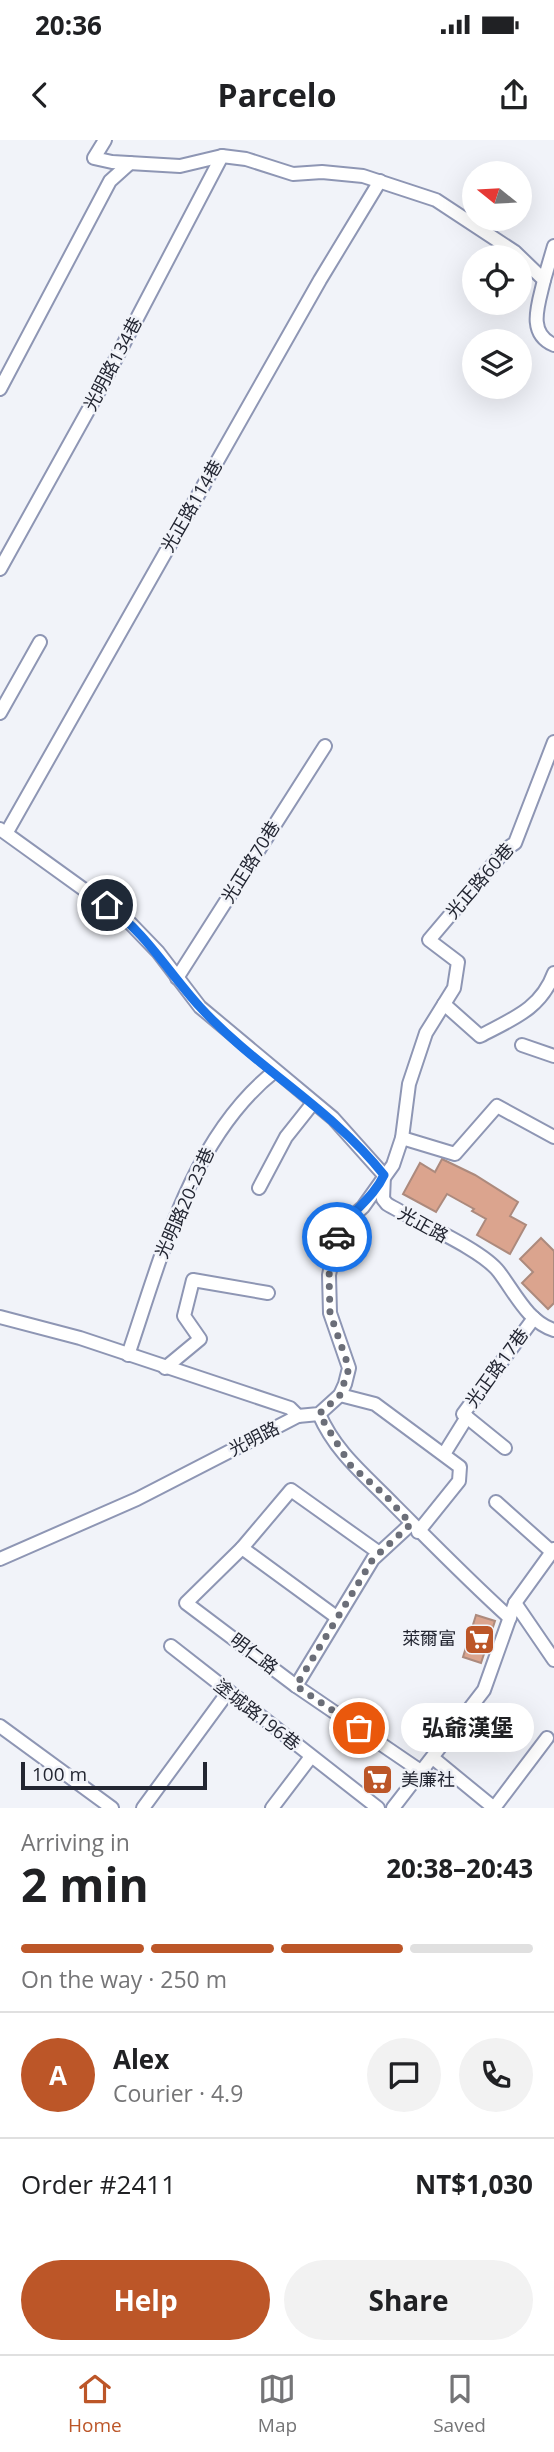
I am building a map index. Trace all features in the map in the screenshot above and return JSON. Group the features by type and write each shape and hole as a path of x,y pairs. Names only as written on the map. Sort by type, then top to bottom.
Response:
{"street":[{"path":"105,140 94,158 180,166 222,156 246,159 293,174 322,172 380,181 436,200 516,252 544,280"},
{"name":"光明路134巷","path":"0,569 100,389 222,156"},
{"path":"0,389 110,181 130,163"},
{"name":"光正路114巷","path":"3,831 313,292 380,181"},
{"path":"554,246 544,280 536,327 539,335 554,345"},
{"path":"0,713 40,642"},
{"name":"光正路60巷","path":"340,1395 349,1368 330,1313 329,1275 340,1232 363,1207 393,1165 402,1138 409,1084 426,1034 453,988 458,962 429,940 506,849 515,843 554,742"},
{"name":"光正路70巷","path":"177,978 325,746"},
{"name":"光正路","path":"3,831 122,916 158,952 200,1007 363,1149 384,1175 383,1199 387,1204 485,1258 541,1326 554,1330"},
{"path":"444,1003 480,1036 533,1008 551,991 554,973"},
{"path":"522,1045 554,1056"},
{"name":"光明路20-23巷","path":"128,1355 163,1250 203,1157 225,1120 253,1088 275,1071"},
{"path":"259,1188 286,1137 313,1103"},
{"path":"402,1138 455,1154 497,1106 554,1137"},
{"path":"165,1368 200,1339 184,1316 193,1280 268,1293"},
{"name":"光明路","path":"0,1317 80,1338 290,1408 298,1416 137,1499 0,1559"},
{"name":"光正路17巷","path":"505,1448 463,1414 534,1318"},
{"path":"296,1686 335,1616 379,1552 414,1528 459,1481 460,1467 375,1404 340,1395 319,1414 298,1416"},
{"path":"319,1414 351,1466 385,1495 414,1528 510,1618"},
{"name":"光正路17巷","path":"444,1454 467,1417"},
{"path":"335,1616 243,1548 291,1490 379,1552"},
{"path":"393,1808 484,1690 515,1603 553,1550 496,1502"},
{"name":"明仁路","path":"243,1548 186,1603 296,1686 422,1772"},
{"path":"515,1603 554,1660"},
{"name":"塗城路196巷","path":"171,1646 310,1758 378,1808"},
{"path":"143,1808 228,1692"},
{"path":"0,1726 112,1808"},
{"path":"433,1758 494,1808 547,1738"},
{"path":"272,1808 310,1758"}],"building":[{"path":"442,1159 475,1175 518,1202 510,1216 526,1225 510,1254 477,1235 486,1219 472,1211 474,1209 447,1194 436,1212 403,1194 420,1163 435,1172"},
{"path":"541,1238 554,1251 554,1303 548,1309 522,1283 533,1272 520,1259"},
{"name":"萊爾富","path":"476,1615 495,1621 481,1663 463,1657"}],"way so far":[{"path":"337,1237 329,1275 330,1313 335,1335 349,1368 340,1395 319,1414 325,1429 351,1466 385,1495 411,1524 373,1559 335,1616 296,1686 359,1728"}],"place":[{"name":"萊爾富","path":"479,1639"},
{"name":"弘爺漢堡","path":"359,1728"},
{"name":"美廉社","path":"378,1780"}],"route":[{"path":"107,905 131,924 158,952 200,1007 333,1118 384,1175 373,1194 344,1224 337,1237"}]}
